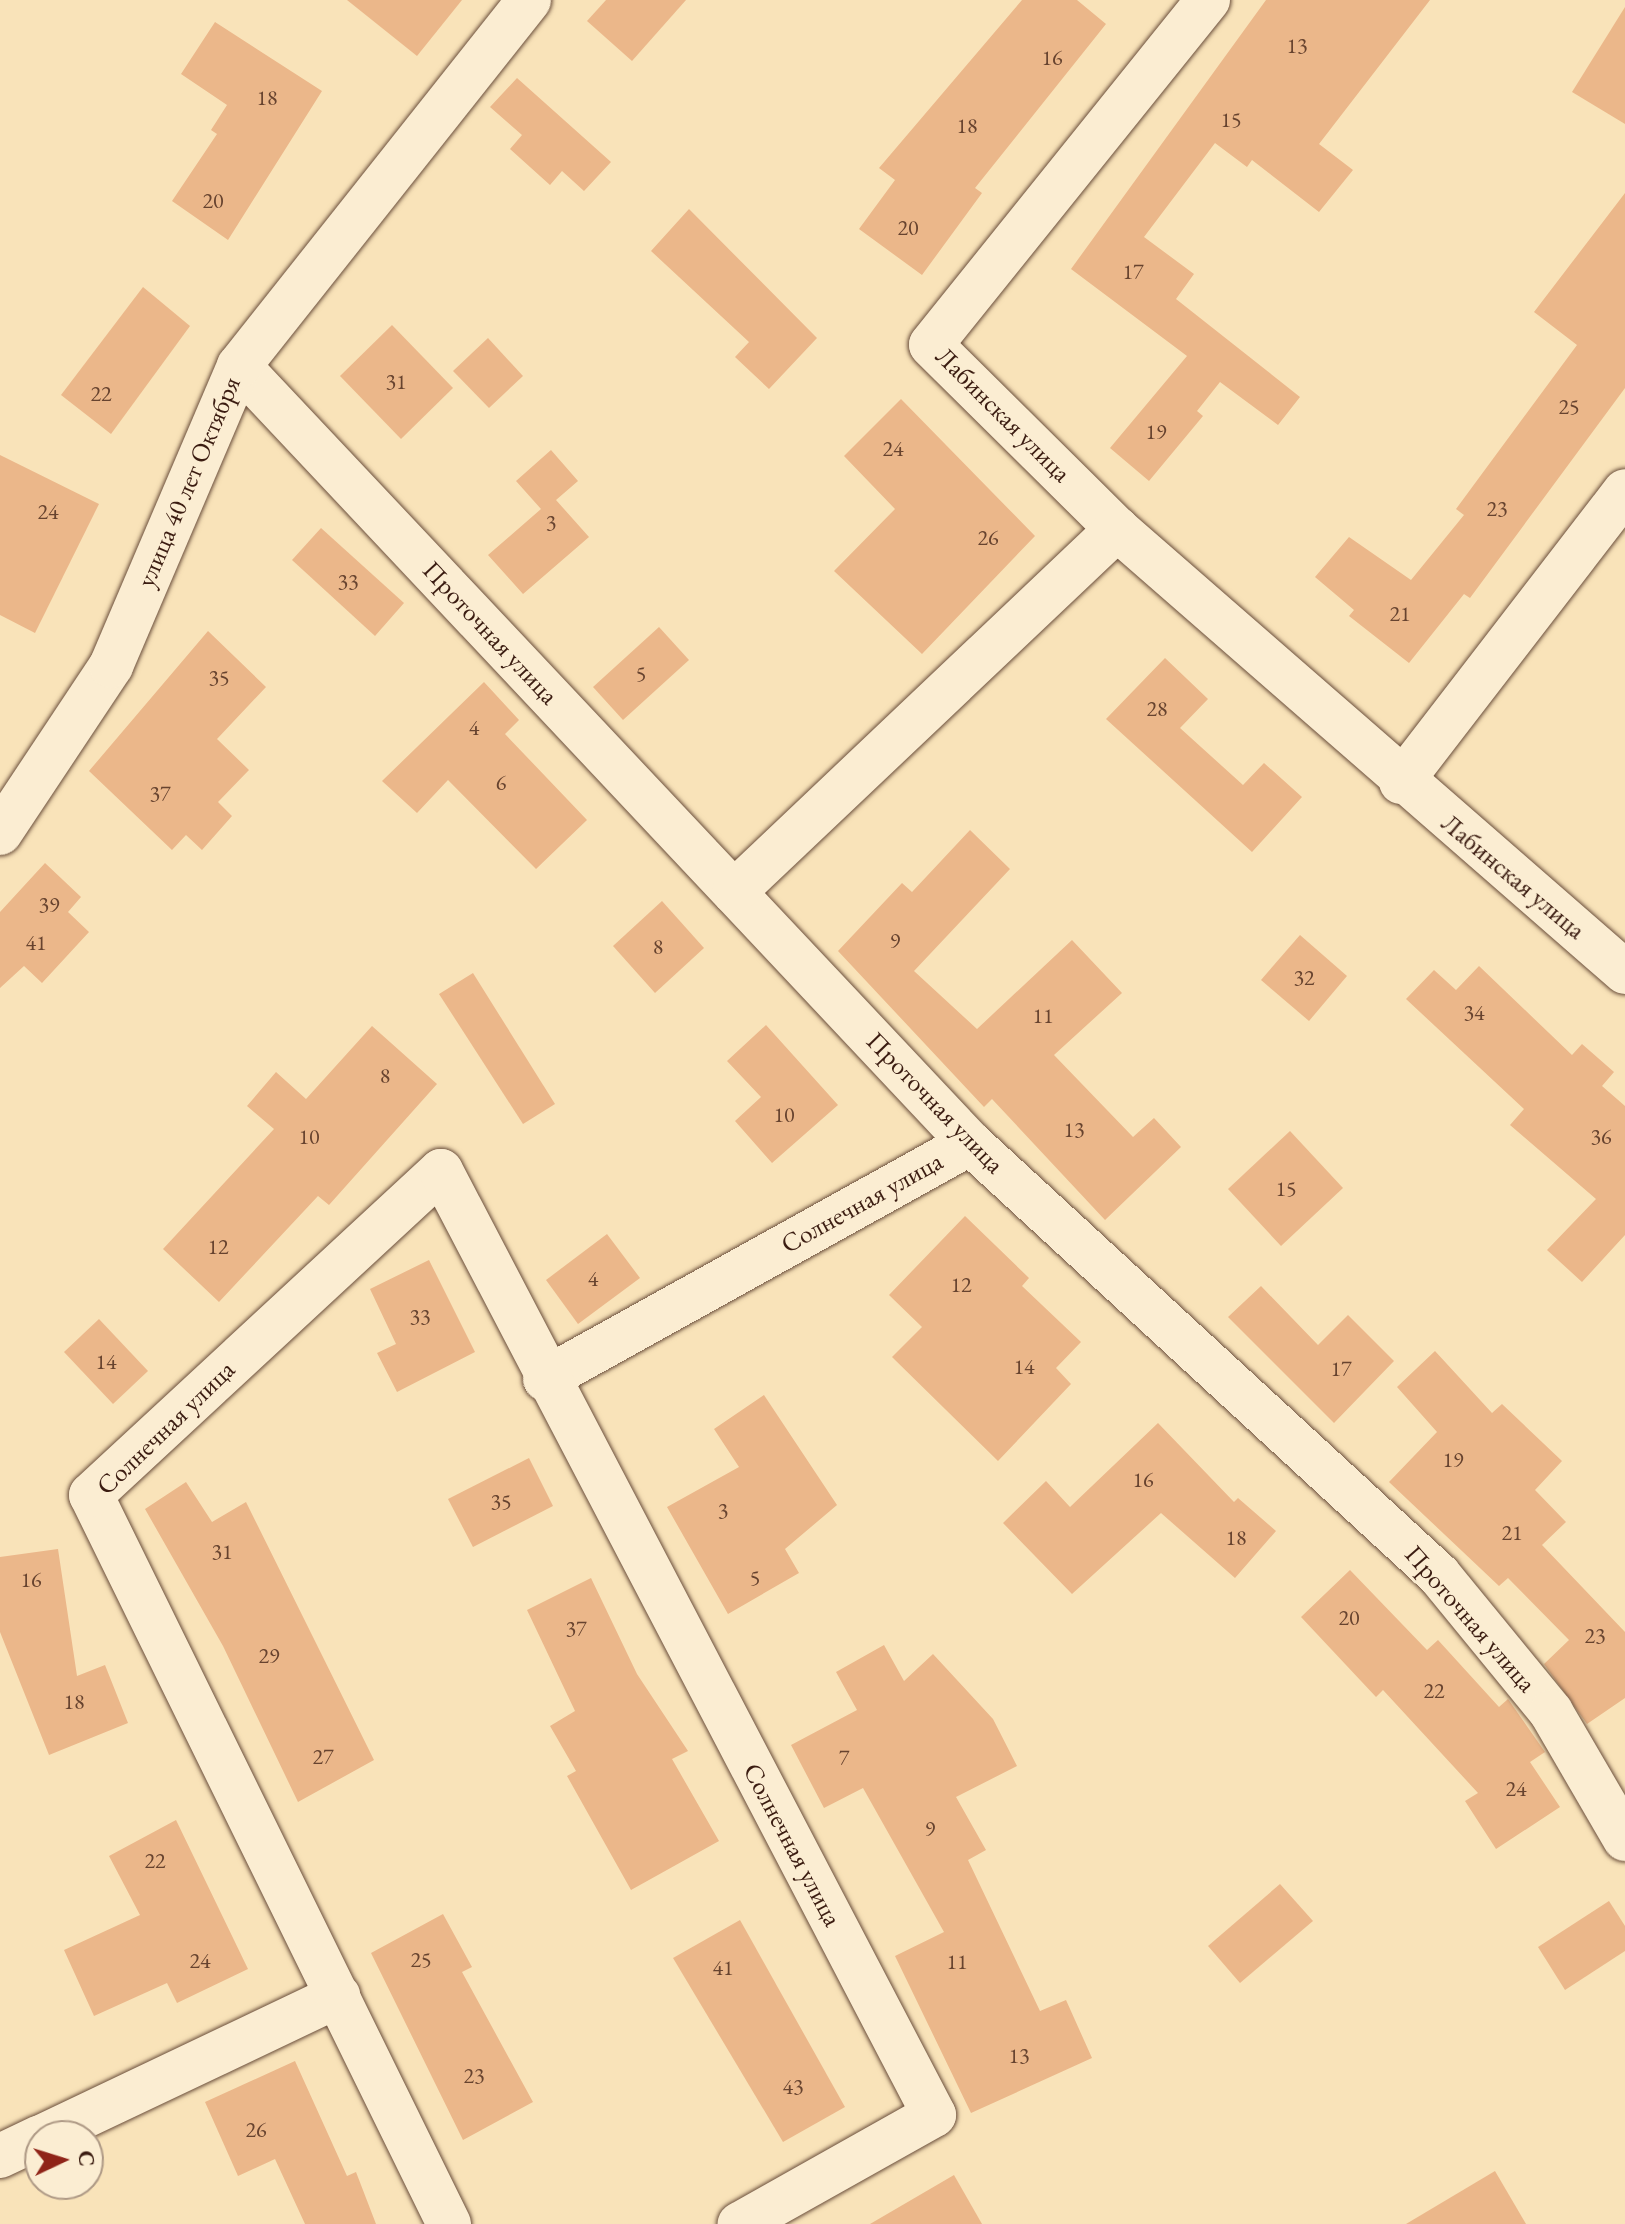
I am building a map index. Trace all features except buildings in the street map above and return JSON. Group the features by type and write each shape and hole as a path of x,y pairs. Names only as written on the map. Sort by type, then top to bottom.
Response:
{"street":[{"name":"улица 40 лет Октября","path":"0,833 111,666 239,366 529,0"},
{"name":"Лабинская улица","path":"1208,0 931,345 1117,529 1401,782 1625,972"},
{"name":"Проточная улица","path":"239,366 970,1143 1439,1575 1551,1712 1625,1839"},
{"path":"1401,782 1625,491"},
{"path":"734,892 1117,529"},
{"name":"Солнечная улица","path":"545,1379 970,1143"},
{"name":"Солнечная улица","path":"449,2224 91,1495 441,1171 545,1379 934,2115 740,2224"},
{"path":"77,2120 338,1996"},
{"path":"0,2156 24,2145"}]}
